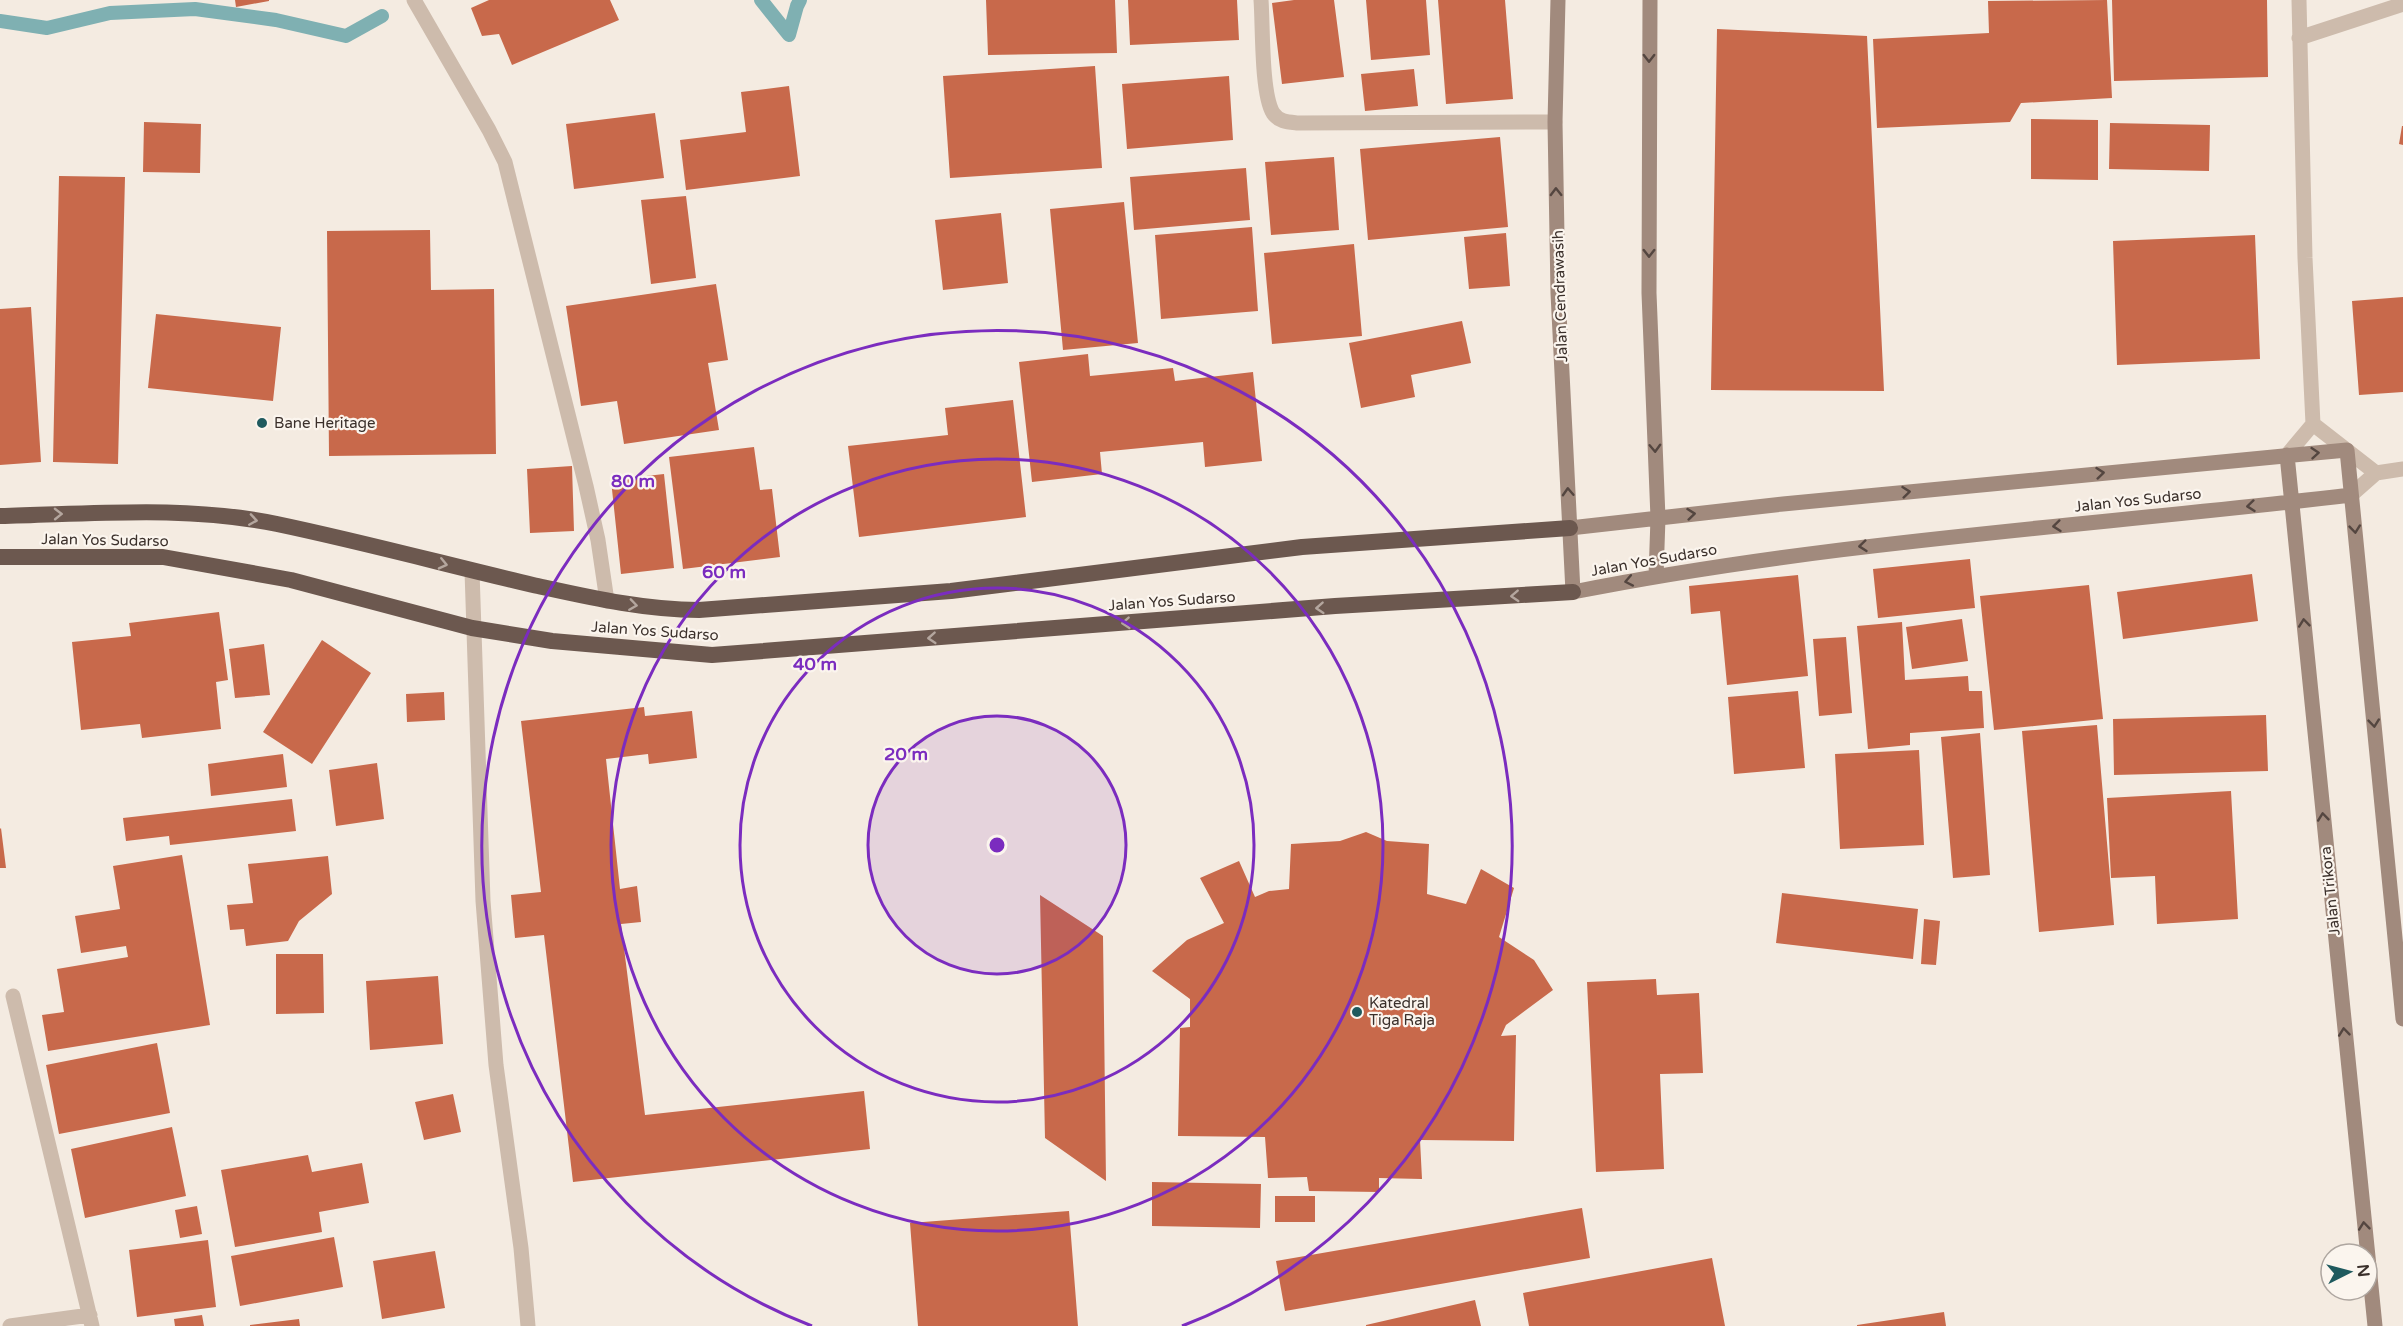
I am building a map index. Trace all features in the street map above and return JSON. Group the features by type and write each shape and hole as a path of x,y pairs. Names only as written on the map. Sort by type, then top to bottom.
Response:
{"highway":[{"name":"Jalan Yos Sudarso","path":"0,516 161,512 214,514 276,524 607,601 667,610 699,610 928,593 1302,548 1570,528"},
{"name":"Jalan Yos Sudarso","path":"0,556 163,557 291,580 472,628 552,641 712,655 1335,606 1573,592"}],"main road":[{"name":"Jalan Cendrawasih","path":"1558,0 1555,122 1558,293 1573,592"},
{"path":"1650,0 1649,293 1658,518 1656,576"},
{"path":"2347,450 2403,1019"},
{"name":"Jalan Yos Sudarso","path":"1570,528 2347,450"},
{"name":"Jalan Trikora","path":"2287,455 2371,1325"},
{"name":"Jalan Yos Sudarso","path":"1573,592 1656,576 1852,547 2351,495"}],"street":[{"path":"414,0 505,162 586,486 598,540 607,601"},
{"path":"1261,0 1267,95 1273,112 1282,122 1555,122"},
{"path":"2287,455 2313,424 2304,247 2298,0"},
{"path":"2299,38 2403,4"},
{"path":"2313,424 2376,473"},
{"path":"2351,495 2376,473 2403,469"},
{"path":"472,571 472,628 483,902 496,1065 521,1248 528,1326"},
{"path":"10,1326 91,1320 13,996"}],"building":[{"path":"235,0 269,0 269,1 236,7"},
{"path":"489,0 610,0 619,20 512,65 499,34 482,36 471,8"},
{"path":"986,0 1115,0 1117,53 988,55"},
{"path":"1128,0 1237,0 1239,40 1130,45"},
{"path":"1294,0 1334,0 1344,77 1282,84 1272,3"},
{"path":"1366,0 1426,0 1430,55 1371,60"},
{"path":"1438,0 1505,0 1513,99 1446,104"},
{"path":"2107,0 2112,98 2021,103 2010,122 1877,128 1873,39 1989,33 1988,1"},
{"path":"2112,0 2267,0 2268,77 2114,81"},
{"path":"1717,29 1867,36 1884,391 1711,390"},
{"path":"1095,66 1102,168 950,178 943,76"},
{"path":"1414,69 1418,106 1365,111 1361,74"},
{"path":"1229,76 1233,140 1127,149 1122,84"},
{"path":"789,86 800,176 686,190 680,140 746,132 741,92"},
{"path":"655,113 664,178 574,189 566,124"},
{"path":"2031,119 2098,120 2098,180 2031,179"},
{"path":"144,122 201,124 200,173 143,172"},
{"path":"2110,123 2210,125 2209,171 2109,169"},
{"path":"2403,126 2403,145 2399,144"},
{"path":"1500,137 1508,227 1368,240 1360,149"},
{"path":"1334,157 1339,230 1271,235 1265,162"},
{"path":"1246,168 1250,220 1134,230 1130,177"},
{"path":"59,176 125,177 118,464 53,462"},
{"path":"686,196 696,278 651,284 641,200"},
{"path":"1124,202 1138,343 1063,350 1050,209"},
{"path":"1001,213 1008,283 943,290 935,220"},
{"path":"1252,227 1258,311 1161,319 1155,235"},
{"path":"430,230 431,290 494,289 496,454 329,456 327,231"},
{"path":"1506,233 1510,286 1469,289 1464,237"},
{"path":"2255,235 2260,359 2117,365 2113,241"},
{"path":"1354,244 1362,336 1272,344 1264,253"},
{"path":"716,284 728,360 708,363 719,430 624,444 617,401 581,406 566,306"},
{"path":"2403,297 2403,392 2359,395 2352,301"},
{"path":"31,307 41,462 0,465 0,309"},
{"path":"156,314 281,327 273,401 148,388"},
{"path":"1462,321 1471,363 1411,375 1415,397 1361,408 1349,343"},
{"path":"1088,354 1090,376 1173,368 1175,381 1253,372 1262,461 1205,467 1203,442 1100,452 1102,474 1032,482 1019,362"},
{"path":"1013,400 1026,517 859,537 848,446 948,435 945,408"},
{"path":"754,447 760,490 772,489 780,557 683,569 669,457"},
{"path":"572,466 574,531 530,533 527,469"},
{"path":"664,474 674,568 621,574 611,480"},
{"path":"1970,559 1975,608 1878,618 1873,569"},
{"path":"2252,574 2258,621 2123,639 2117,592"},
{"path":"1798,575 1808,676 1727,685 1720,611 1691,614 1689,586"},
{"path":"2089,585 2103,719 1994,730 1980,596"},
{"path":"219,612 228,680 216,682 221,729 142,738 140,724 81,730 72,642 131,636 129,623"},
{"path":"1962,619 1968,661 1912,669 1906,627"},
{"path":"1902,622 1905,680 1968,676 1969,691 1982,691 1984,728 1910,733 1910,745 1868,749 1857,626"},
{"path":"1846,637 1852,713 1819,716 1813,639"},
{"path":"322,640 371,673 312,764 263,732"},
{"path":"264,644 270,695 235,698 229,649"},
{"path":"1798,691 1805,768 1734,774 1728,697"},
{"path":"444,692 445,720 407,722 406,694"},
{"path":"644,707 645,716 692,711 697,758 649,764 648,754 606,759 620,889 637,886 641,922 621,924 645,1115 864,1091 870,1149 573,1182 544,935 515,938 511,895 541,892 521,721"},
{"path":"2266,715 2268,771 2114,775 2113,719"},
{"path":"2097,725 2114,925 2039,932 2022,731"},
{"path":"1980,733 1990,875 1953,878 1941,737"},
{"path":"1919,750 1924,845 1840,849 1835,754"},
{"path":"283,754 287,787 211,796 208,764"},
{"path":"377,763 384,819 336,826 329,770"},
{"path":"2231,791 2238,919 2157,924 2155,876 2111,878 2107,798"},
{"path":"292,799 296,831 170,845 169,836 126,841 123,818"},
{"path":"1,828 6,868 0,868"},
{"name":"Katedral Tiga Raja","path":"1366,832 1387,841 1429,844 1427,894 1466,904 1481,869 1514,888 1499,937 1534,960 1553,990 1506,1025 1501,1036 1516,1035 1514,1141 1420,1140 1422,1179 1379,1178 1379,1192 1309,1191 1307,1177 1268,1178 1265,1137 1178,1136 1180,1028 1190,1027 1190,999 1152,971 1187,940 1224,923 1200,878 1239,861 1255,897 1269,891 1289,889 1291,844 1340,841"},
{"path":"182,855 210,1025 48,1051 42,1015 64,1012 57,969 128,957 126,946 81,953 75,916 120,909 113,866"},
{"path":"328,856 332,894 299,921 288,941 246,946 244,929 230,930 227,905 253,903 248,864"},
{"path":"1782,893 1918,909 1913,959 1776,943"},
{"path":"1040,895 1103,936 1106,1181 1045,1138"},
{"path":"1924,919 1940,921 1936,965 1921,964"},
{"path":"276,954 323,954 324,1013 276,1014"},
{"path":"438,976 443,1044 370,1050 366,981"},
{"path":"1656,979 1657,995 1699,993 1703,1073 1660,1074 1664,1169 1596,1172 1587,982"},
{"path":"157,1043 170,1113 59,1134 46,1065"},
{"path":"453,1094 461,1132 424,1140 415,1102"},
{"path":"172,1127 186,1196 85,1218 71,1149"},
{"path":"308,1155 312,1172 362,1163 369,1203 319,1212 322,1232 235,1247 221,1170"},
{"path":"1152,1182 1261,1184 1260,1228 1152,1226"},
{"path":"1275,1196 1315,1196 1315,1222 1275,1222"},
{"path":"197,1206 202,1234 180,1238 175,1210"},
{"path":"1582,1208 1590,1258 1285,1311 1276,1261"},
{"path":"1069,1211 1078,1326 918,1326 910,1223"},
{"path":"334,1237 343,1287 240,1306 231,1256"},
{"path":"208,1240 216,1307 137,1317 129,1250"},
{"path":"435,1251 445,1308 382,1319 373,1261"},
{"path":"1712,1258 1725,1326 1529,1326 1523,1293"},
{"path":"1475,1300 1481,1326 1366,1326 1366,1325"},
{"path":"1944,1312 1946,1326 1857,1326 1857,1325"},
{"path":"202,1315 204,1326 175,1326 174,1319"},
{"path":"299,1319 300,1326 250,1326 250,1325"}],"waterway":[{"path":"761,0 789,35 800,0"},
{"path":"0,21 47,28 110,13 195,9 276,20 346,36 382,16"}],"place":[{"name":"Bane Heritage","path":"262,423"},
{"name":"Katedral Tiga Raja","path":"1357,1012"}]}
